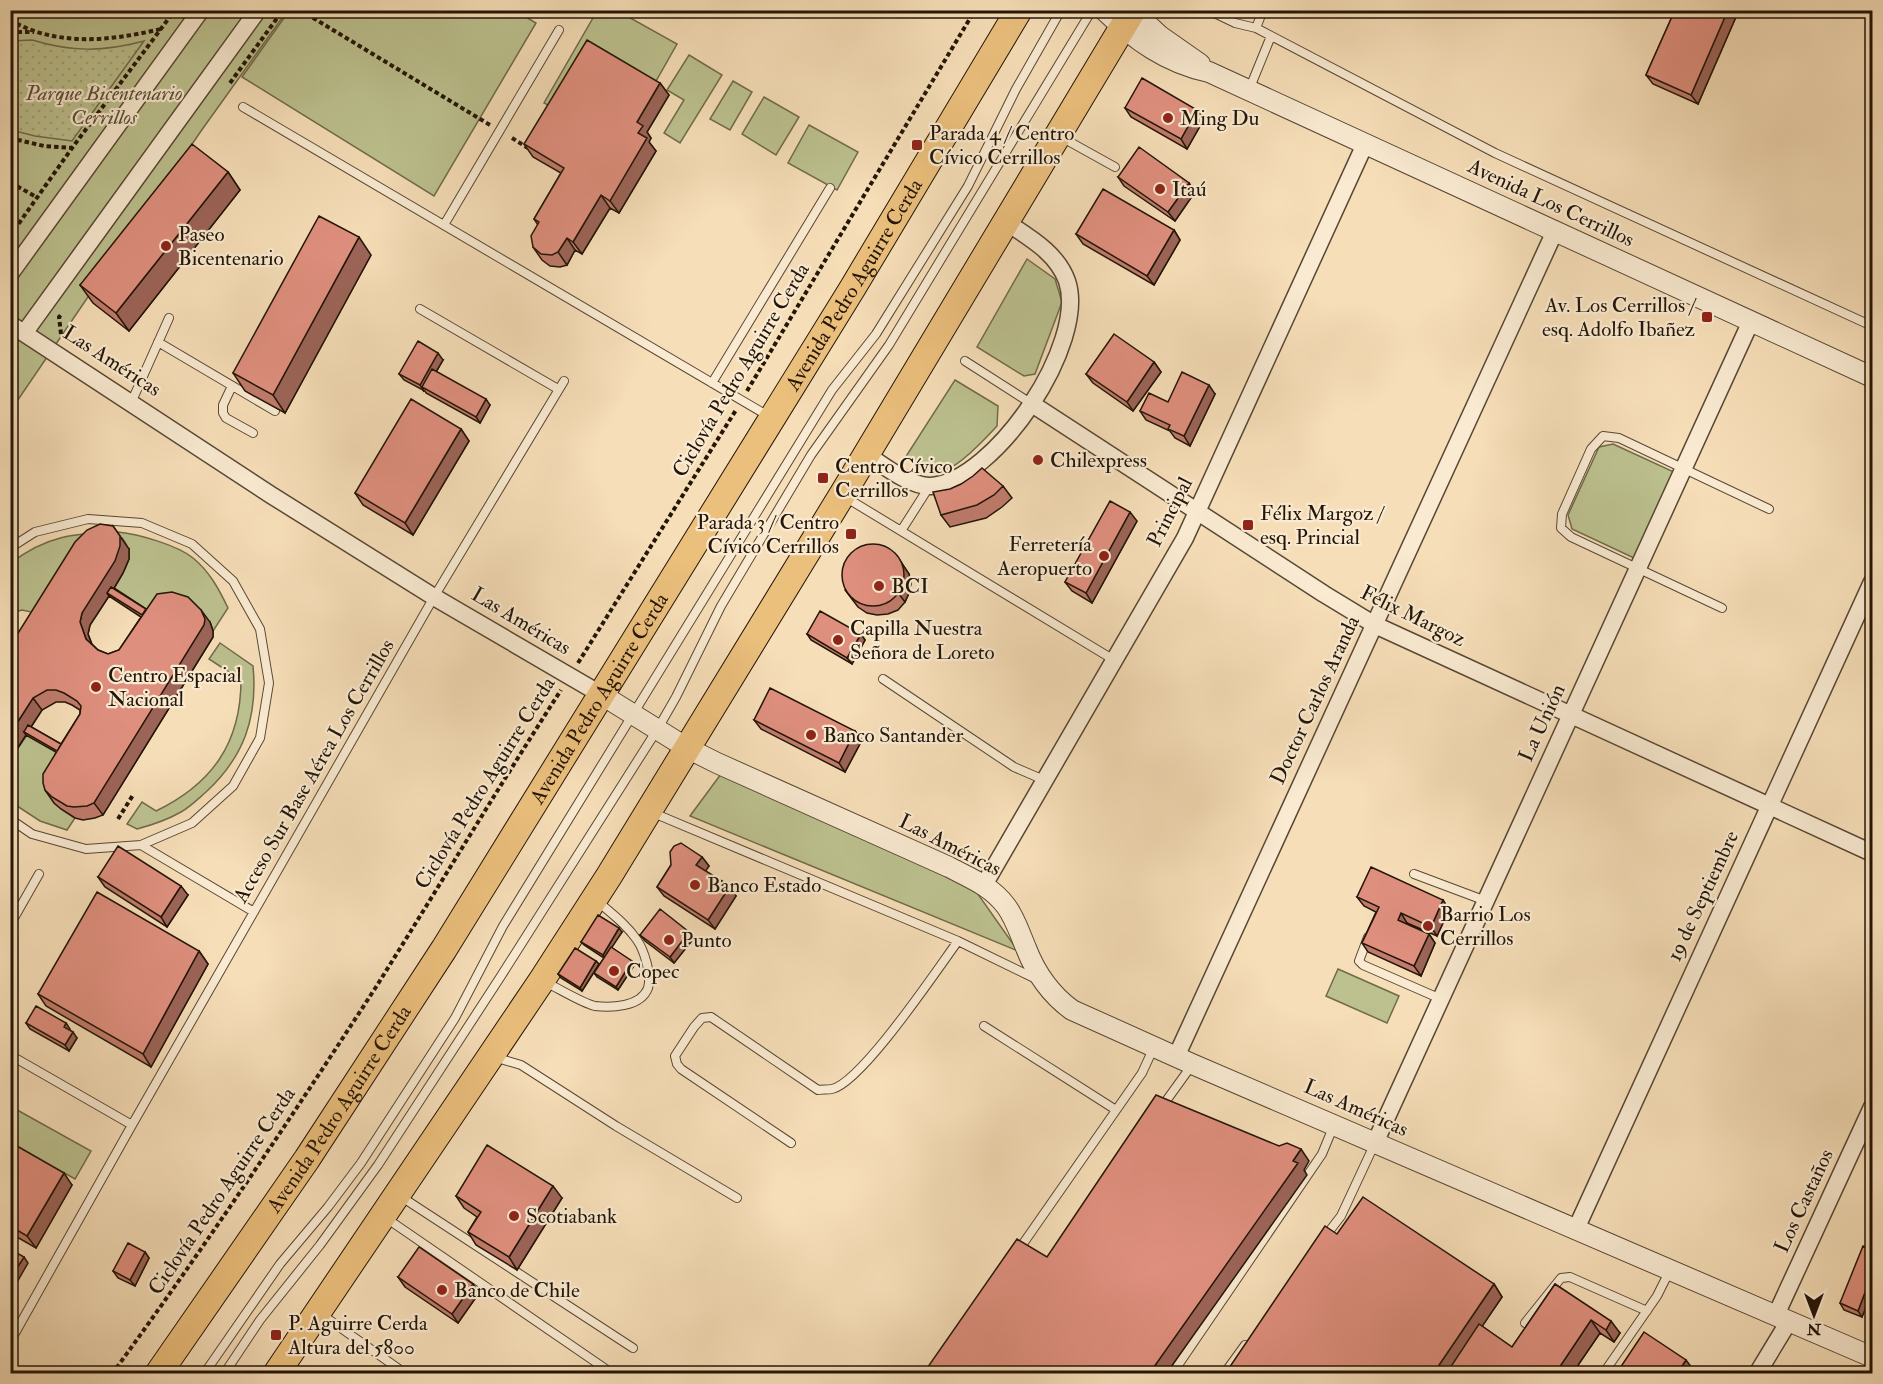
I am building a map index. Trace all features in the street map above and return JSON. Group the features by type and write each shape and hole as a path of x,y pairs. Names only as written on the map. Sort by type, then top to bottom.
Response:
{"main road":[{"name":"Avenida Pedro Aguirre Cerda","path":"158,1374 307,1159 444,949 772,418 1019,10"},
{"path":"276,1374 542,980 594,899 842,495 1130,15"}],"street":[{"path":"10,274 201,10"},
{"path":"18,328 258,10"},
{"name":"Avenida Los Cerrillos","path":"1104,10 1130,15 1142,43 1173,62 1209,72 1249,90 1872,377"},
{"name":"Principal","path":"984,885 1185,538 1365,144"},
{"path":"866,454 912,482 930,486 956,479 979,462 1009,434 1046,381 1063,337 1068,316 1067,282 1060,266 1051,255 1006,222"},
{"name":"Doctor Carlos Aranda","path":"1184,1061 1375,625 1555,231"},
{"name":"La Unión","path":"1375,1143 1751,321"},
{"name":"Las Américas","path":"18,328 271,495 434,597 602,695 687,748 984,885 996,894 1012,916 1034,967 1044,983 1051,993 1072,1011 1872,1357"},
{"name":"Félix Margoz","path":"1032,404 1323,594 1375,625 1872,853"},
{"name":"19 de Septiembre","path":"1576,1229 1872,582"},
{"name":"Los Castaños","path":"1757,1374 1872,1107"}],"lane":[{"path":"204,1374 280,1264 328,1208 361,1163 443,1039 503,926 832,390 876,334 968,186 1021,79 1061,10"},
{"path":"224,1374 260,1320 326,1237 378,1165 501,976 657,729 676,697 721,606 805,465 889,345 1092,10"},
{"path":"1208,10 1235,23 1256,28 1495,153 1872,326"},
{"path":"1256,28 1263,10"},
{"path":"444,225 559,30"},
{"path":"1249,90 1271,36"},
{"path":"243,107 772,418"},
{"path":"1058,135 1115,167"},
{"path":"712,383 830,188"},
{"path":"420,309 558,389"},
{"path":"131,403 169,318"},
{"path":"158,342 275,411"},
{"name":"Félix Margoz","path":"965,361 1032,404"},
{"name":"Acceso Sur Base Aérea Los Cerrillos","path":"10,1342 434,597 564,381"},
{"path":"232,386 223,405 222,413 226,418 253,433"},
{"path":"1722,608 1571,537 1562,528 1562,514 1591,449 1603,436 1619,438 1769,509"},
{"path":"902,531 930,486"},
{"path":"842,495 1114,660"},
{"path":"10,548 35,532 87,519 142,523 192,544 233,581 260,629 269,684 260,738 244,767 233,786 192,823 141,845 86,849 32,834 10,819"},
{"path":"883,679 1014,767 1044,780"},
{"path":"648,810 958,941 1044,983"},
{"path":"141,845 254,912"},
{"path":"10,925 39,874"},
{"path":"1414,874 1486,901"},
{"path":"542,980 593,1005 618,1007 638,999 648,988 648,964 638,941 622,922 594,899"},
{"path":"1373,924 1359,961 1363,965 1441,999"},
{"path":"791,1143 677,1064 675,1056 694,1027 702,1018 711,1017 818,1090 833,1089 870,1060 958,941"},
{"path":"984,1026 1116,1110"},
{"path":"1015,1256 1142,1073 1154,1047"},
{"path":"10,1055 132,1125"},
{"path":"491,1056 521,1065 616,1126 737,1198"},
{"path":"1154,1119 1184,1061"},
{"path":"1172,1374 1322,1154 1334,1124"},
{"path":"1320,1244 1341,1216 1375,1143"},
{"path":"398,1195 633,1348"},
{"path":"383,1216 613,1374"},
{"path":"1603,1374 1657,1296 1670,1270"},
{"path":"1526,1323 1561,1278 1570,1277 1647,1311"},
{"path":"318,1312 406,1374"},
{"path":"1224,1374 1251,1336"}],"path":[{"path":"22,10 13,21 35,32"},
{"path":"10,236 72,148 175,10"},
{"path":"300,10 534,151"},
{"name":"Ciclovía Pedro Aguirre Cerda","path":"112,1374 270,1149 376,986 741,400 975,10"},
{"path":"10,32 35,32 65,38 96,40 132,36 161,29"},
{"path":"10,138 44,146 72,148"},
{"path":"10,186 15,185 38,198"},
{"path":"118,819 133,795"}],"green space":[{"name":"Parque Bicentenario Cerrillos","path":"11,11 287,11 201,131 11,410"},
{"path":"289,11 516,11 536,23 434,196 242,77"},
{"path":"597,11 618,11 677,44 656,81 557,110 544,103"},
{"path":"32,40 61,47 88,49 115,47 144,41 72,141 11,130 11,41"},
{"path":"689,55 722,75 680,143 664,133 684,100 667,90"},
{"path":"733,81 752,92 730,130 710,119"},
{"path":"764,97 799,117 776,155 742,134"},
{"path":"809,125 858,152 837,190 788,163"},
{"path":"1027,259 1055,279 1062,302 1035,374 1024,376 977,347"},
{"path":"955,380 998,406 997,426 971,453 955,465 941,471 927,469 905,458"},
{"path":"1613,444 1674,472 1634,558 1572,529 1568,515 1599,447"},
{"path":"118,532 168,545 186,553 199,563 213,581 228,608 213,631 210,622 157,618 113,590 127,564 128,551 122,538 36,613 22,610 11,613 11,563 36,547 61,538 88,533"},
{"path":"220,643 253,666 253,702 246,735 230,765 219,779 191,805 170,817 137,829 127,824 142,802 156,811 176,800 208,774 220,759 229,742 240,703 241,680 209,659"},
{"path":"27,735 69,759 54,803 75,818 67,830 40,821 11,802 10,760"},
{"path":"721,774 973,887 1018,951 690,816"},
{"path":"1338,969 1399,996 1387,1023 1326,996"},
{"path":"10,1106 91,1151 75,1179 11,1143"}],"building":[{"path":"1675,10 1728,10 1691,95 1646,75"},
{"path":"587,40 660,83 637,122 643,126 638,133 647,138 610,201 601,195 573,242 567,238 558,252 552,255 541,254 533,247 531,236 539,222 534,219 564,168 524,144"},
{"name":"Ming Du","path":"1142,78 1197,110 1181,139 1125,108"},
{"path":"192,144 228,172 116,313 80,285"},
{"name":"Itaú","path":"1139,147 1189,183 1168,212 1118,177"},
{"path":"1103,189 1174,230 1147,276 1076,234"},
{"path":"319,216 359,237 273,395 233,373"},
{"path":"1114,334 1154,362 1127,402 1086,374"},
{"path":"418,341 438,353 420,385 399,374"},
{"path":"432,369 486,399 476,417 422,387"},
{"path":"1182,372 1209,385 1184,436 1168,429 1170,425 1140,411 1149,393 1168,402"},
{"path":"411,399 461,429 405,523 355,493"},
{"path":"982,468 1003,486 994,495 977,505 941,515 933,492 961,484"},
{"path":"1110,501 1130,512 1086,593 1065,582"},
{"name":"Centro Espacial Nacional","path":"100,524 113,526 120,536 120,546 115,561 82,613 80,622 86,639 98,650 108,654 119,650 157,594 172,592 188,597 201,610 205,619 204,625 94,803 74,807 67,806 45,790 43,774 80,714 81,706 64,693 47,690 33,698 10,734 10,646 75,542 87,530"},
{"name":"BCI","path":"873,544 885,546 895,553 902,563 904,575 902,587 895,597 885,604 873,606 861,604 851,597 844,587 842,575 844,563 851,553 861,546"},
{"path":"111,587 146,609 142,615 107,593"},
{"name":"Capilla Nuestra Señora de Loreto","path":"820,611 861,634 847,658 807,634"},
{"name":"Banco Santander","path":"770,688 855,731 839,763 754,720"},
{"path":"28,725 61,744 57,751 24,732"},
{"name":"Banco Estado","path":"681,843 702,857 696,865 730,886 708,920 657,887 671,865 670,852 674,846"},
{"path":"118,846 181,886 161,917 98,877"},
{"name":"Barrio Los Cerrillos","path":"1371,867 1443,900 1431,927 1401,913 1398,920 1429,934 1414,966 1362,943 1379,907 1357,897"},
{"path":"97,892 199,951 143,1054 38,994"},
{"name":"Punto","path":"660,909 689,932 670,957 640,935"},
{"path":"598,915 619,928 603,955 581,942"},
{"path":"611,947 632,961 616,987 594,973"},
{"path":"575,948 596,961 580,988 558,974"},
{"path":"36,1006 66,1023 64,1027 73,1032 65,1045 26,1023"},
{"path":"1156,1095 1279,1146 1287,1143 1301,1149 1293,1161 1298,1163 1149,1374 923,1374 1017,1239 1047,1257"},
{"path":"10,1142 64,1173 27,1236 10,1226"},
{"name":"Scotiabank","path":"487,1145 553,1186 509,1257 468,1232 481,1212 456,1196"},
{"path":"1363,1197 1494,1284 1433,1374 1225,1374 1325,1226 1337,1234"},
{"path":"128,1243 145,1252 130,1280 113,1271"},
{"path":"1863,1246 1872,1250 1872,1283 1869,1282 1858,1311 1840,1303"},
{"name":"Banco de Chile","path":"419,1247 473,1284 452,1314 398,1277"},
{"path":"10,1249 24,1257 10,1279"},
{"path":"1555,1284 1611,1321 1606,1330 1591,1320 1555,1374 1446,1374 1479,1324 1512,1347"},
{"path":"1644,1332 1686,1360 1677,1374 1616,1374"}],"place":[{"name":"Ming Du","path":"1168,118"},
{"name":"Parada 4 / Centro Cívico Cerrillos","path":"917,145"},
{"name":"Itaú","path":"1160,189"},
{"name":"Paseo Bicentenario","path":"166,246"},
{"name":"Av. Los Cerrillos / esq. Adolfo Ibañez","path":"1707,317"},
{"name":"Chilexpress","path":"1038,460"},
{"name":"Centro Cívico Cerrillos","path":"823,478"},
{"name":"Félix Margoz / esq. Princial","path":"1248,525"},
{"name":"Parada 3 / Centro Cívico Cerrillos","path":"851,534"},
{"name":"Ferretería Aeropuerto","path":"1104,556"},
{"name":"BCI","path":"879,586"},
{"name":"Capilla Nuestra Señora de Loreto","path":"838,640"},
{"name":"Centro Espacial Nacional","path":"96,687"},
{"name":"Banco Santander","path":"811,735"},
{"name":"Banco Estado","path":"695,885"},
{"name":"Barrio Los Cerrillos","path":"1428,926"},
{"name":"Punto","path":"669,940"},
{"name":"Copec","path":"614,971"},
{"name":"Scotiabank","path":"514,1216"},
{"name":"Banco de Chile","path":"442,1290"},
{"name":"P. Aguirre Cerda Altura del 5800","path":"276,1335"}]}
